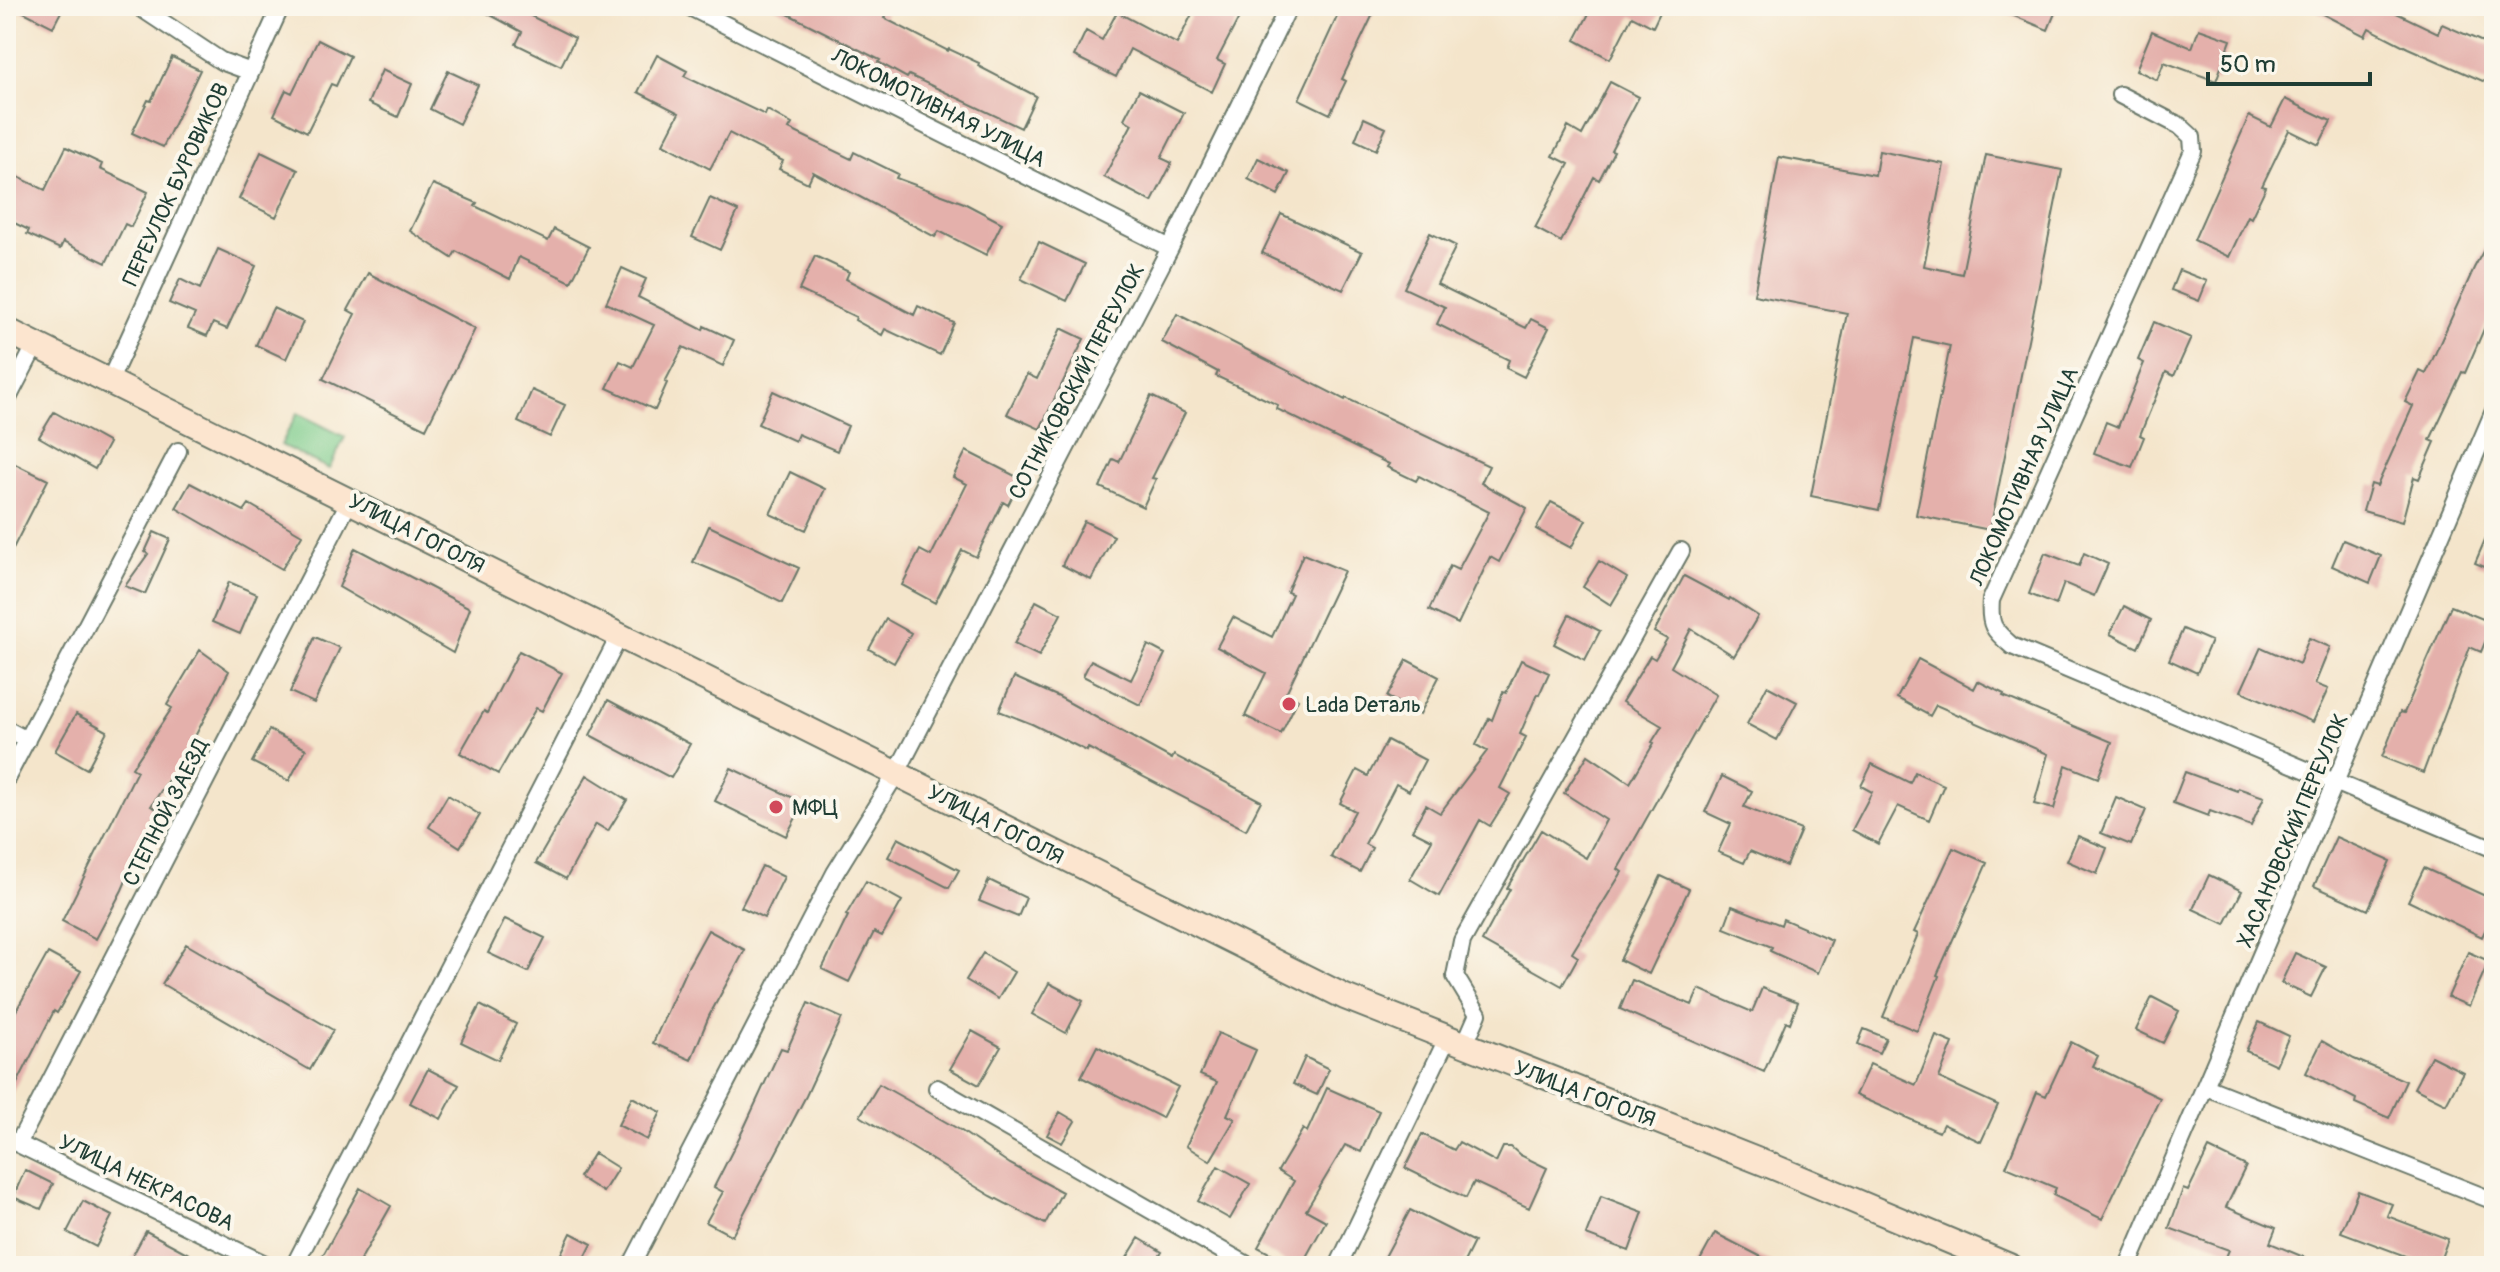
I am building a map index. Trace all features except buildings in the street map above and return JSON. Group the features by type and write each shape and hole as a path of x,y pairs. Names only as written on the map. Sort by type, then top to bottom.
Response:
{"main road":[{"name":"УЛИЦА ГОГОЛЯ","path":"6,330 1331,990 1774,1167 2009,1266"}],"street":[{"path":"138,6 221,61 251,72"},
{"name":"ПЕРЕУЛОК БУРОВИКОВ","path":"110,380 281,6"},
{"name":"ЛОКОМОТИВНАЯ УЛИЦА","path":"688,6 1170,248"},
{"name":"СОТНИКОВСКИЙ ПЕРЕУЛОК","path":"896,774 1170,248 1289,6"},
{"name":"ЛОКОМОТИВНАЯ УЛИЦА","path":"2120,95 2180,126 2192,137 2193,151 1991,600 1989,619 1997,633 2012,646 2494,849"},
{"path":"6,402 36,344"},
{"name":"ХАСАНОВСКИЙ ПЕРЕУЛОК","path":"2128,1266 2493,418"},
{"path":"6,779 178,451"},
{"name":"СТЕПНОЙ ЗАЕЗД","path":"12,1141 350,500"},
{"path":"1338,1266 1456,1042 1478,1014 1455,976 1462,941 1681,551"},
{"path":"294,1266 620,635"},
{"path":"6,729 27,740"},
{"path":"631,1266 835,873 896,774"},
{"path":"2206,1087 2494,1201"},
{"path":"937,1088 1249,1266"},
{"name":"УЛИЦА НЕКРАСОВА","path":"12,1141 269,1266"}],"green space":[{"path":"297,413 345,437 329,469 281,445"}],"place":[{"name":"Lada Dеталь","path":"1289,704"},
{"name":"МФЦ","path":"776,807"}]}
